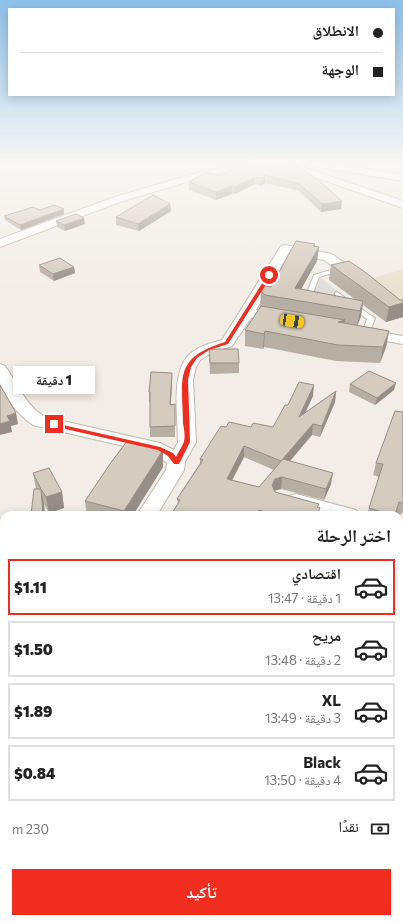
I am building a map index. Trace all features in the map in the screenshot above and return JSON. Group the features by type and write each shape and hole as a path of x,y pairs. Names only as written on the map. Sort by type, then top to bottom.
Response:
{"street":[{"path":"0,243 102,205"},
{"path":"149,511 175,470 176,462 187,442 185,380 188,367 196,357 208,349 227,343 247,313 284,249 328,257 346,268 371,287"},
{"path":"247,313 292,321"},
{"path":"351,331 403,340"},
{"path":"0,369 24,411 31,417 39,421 160,449 170,454 176,462"},
{"path":"281,496 335,511"}],"lane":[{"path":"310,292 316,276 346,268"},
{"path":"337,294 371,318 366,333"}],"shaded area":[{"path":"403,269 403,304 369,279"},
{"path":"312,277 321,278 351,302 302,298"}],"building":[{"path":"54,205 64,209 20,225 4,216 33,207 40,210"},
{"path":"136,205 168,205 138,224 116,217"},
{"path":"76,214 84,218 64,225 56,221"},
{"path":"296,241 315,244 313,246 319,247 295,288 363,301 360,311 265,295 261,291 264,286 271,287"},
{"path":"60,258 74,267 53,274 39,265"},
{"path":"349,261 400,300 403,300 403,303 389,307 331,265"},
{"path":"261,306 345,320 338,322 389,331 383,347 338,345 265,331 264,334 245,330"},
{"path":"209,349 238,349 239,363 210,363"},
{"path":"369,371 396,383 377,398 350,384"},
{"path":"151,372 172,373 170,405 175,404 175,426 150,427 149,392"},
{"path":"299,382 314,385 299,417 336,391 322,426 313,424 281,461 244,446 227,479 259,487 283,459 333,473 326,489 282,477 275,479 272,485 275,492 319,504 317,507 320,508 319,511 173,511 180,500 177,499 203,460 200,459 221,426 226,427 229,422 251,427 253,423 273,427 285,405 288,405"},
{"path":"0,385 16,413 7,416 10,421 0,424"},
{"path":"395,411 403,412 403,503 399,502 396,511 379,511 369,508 383,464 376,463"},
{"path":"127,441 163,450 124,511 85,501 110,464"},
{"path":"49,468 62,492 46,497 33,473"},
{"path":"34,489 41,489 43,511 31,511"}],"route":[{"path":"54,424 160,449 170,454 176,462 187,442 185,380 188,367 196,357 208,349 227,343 247,313 269,275"}]}
